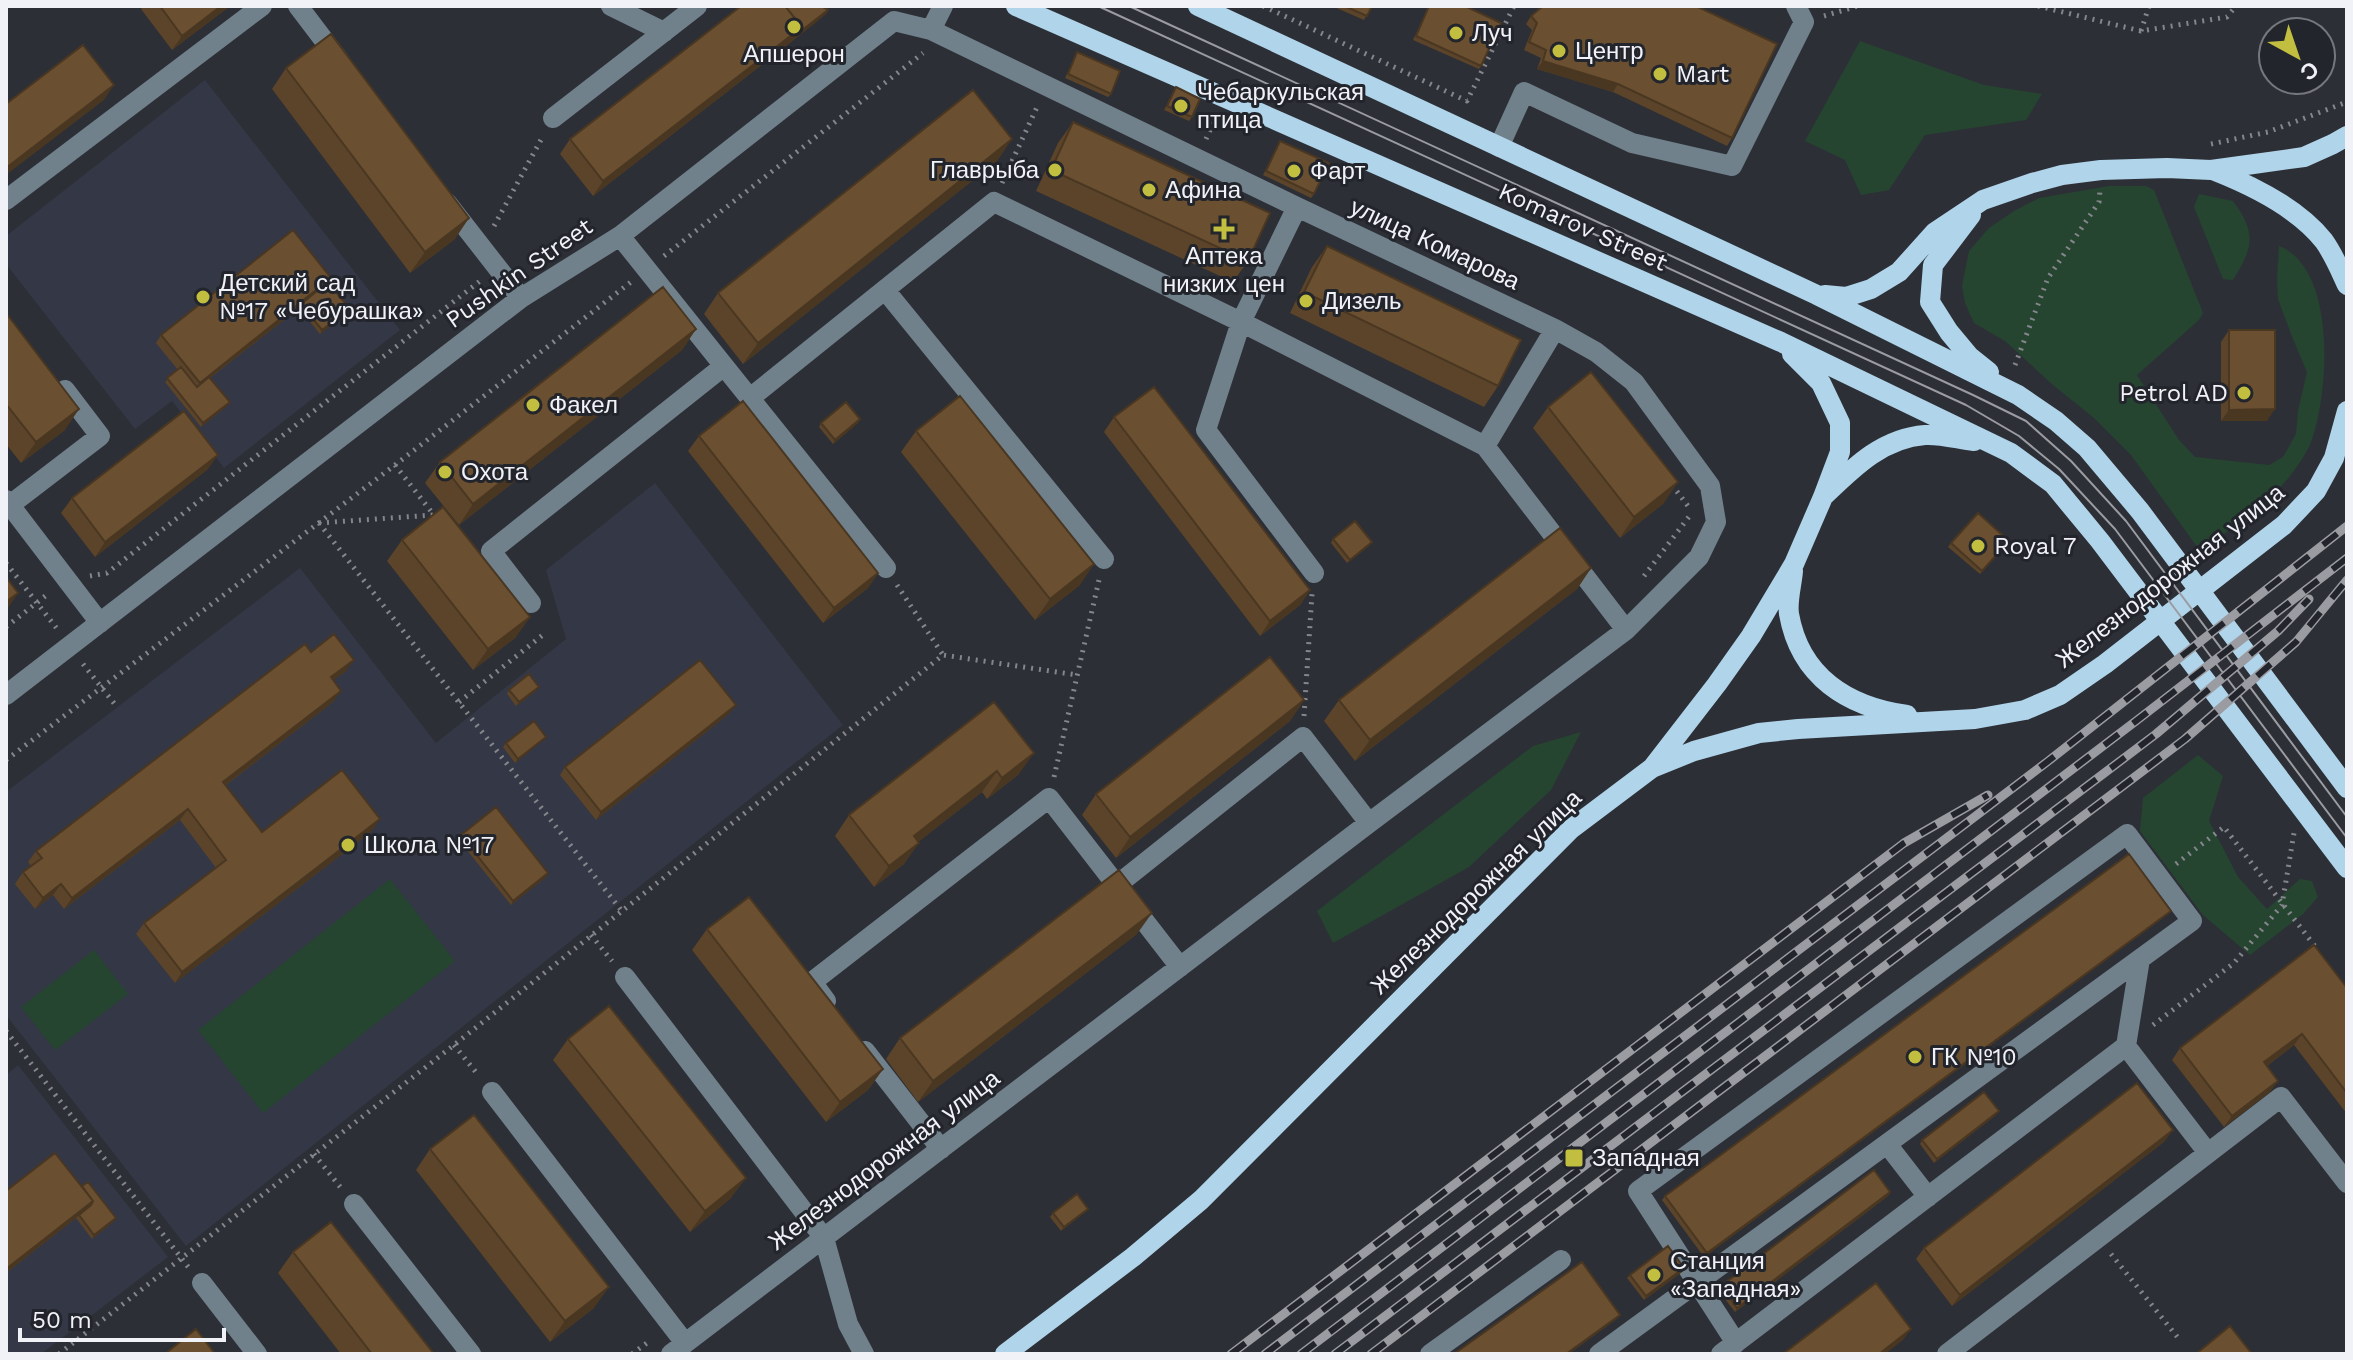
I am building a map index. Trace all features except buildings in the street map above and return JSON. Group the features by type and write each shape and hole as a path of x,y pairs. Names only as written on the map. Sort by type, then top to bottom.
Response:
{"main road":[{"name":"Komarov Street","path":"1016,6 1781,342 2011,453 2053,484 2100,541 2301,820 2347,868"},
{"name":"Komarov Street","path":"1198,6 1817,295 2018,395 2056,421 2087,448 2140,511 2346,787"},
{"path":"1817,295 1846,297 1871,289 1899,272 1935,232 1983,200 2062,175 2101,170 2211,170 2304,157 2347,136"},
{"path":"2211,170 2253,186 2302,219 2322,239 2347,285"},
{"path":"1983,200 1933,265 1930,302 1969,356 2018,395"},
{"path":"1652,768 1751,636 1794,564 1840,452 1840,423 1821,383 1781,342"},
{"name":"Железнодорожная улица","path":"1005,1354 1133,1257 1201,1200 1571,829 1652,768 1694,751 1759,733 1975,719 2025,710 2060,695 2105,664 2284,525 2316,491 2334,458 2347,411"},
{"path":"1823,497 1858,463 1897,440 1927,435 1990,442"},
{"path":"1794,564 1789,611 1792,624 1806,660 1826,684 1848,699 1884,712 1975,719"}],"street":[{"path":"6,200 262,6"},
{"path":"298,6 353,79"},
{"path":"611,6 664,32"},
{"path":"553,118 697,6"},
{"path":"931,30 943,6"},
{"path":"1499,147 1524,92 1632,143 1732,166 1800,14"},
{"name":"Pushkin Street","path":"6,695 521,298 620,236 894,21 931,30"},
{"name":"улица Комарова","path":"931,30 1555,329 1596,352 1634,382 1710,486 1716,522 1699,557 1626,630"},
{"path":"436,188 521,298"},
{"path":"750,398 994,202 1241,322 1485,446 1626,630"},
{"path":"1297,207 1241,322 1206,430 1314,573"},
{"path":"620,236 886,568"},
{"path":"885,290 1104,559"},
{"path":"1485,446 1555,329"},
{"path":"531,603 491,551 724,366"},
{"path":"53,375 100,436 8,503 100,623"},
{"name":"Железнодорожная улица","path":"678,1349 1626,630"},
{"path":"1117,885 1303,737 1369,823"},
{"path":"941,1149 812,982 1049,798 1180,967"},
{"path":"1599,1354 1698,1282 1887,1144 2140,959 2192,921 2127,834 1638,1191 1698,1282 1728,1348 2126,1046 2140,959"},
{"path":"625,977 824,1238 848,1324 864,1354"},
{"path":"2126,1046 2208,1153"},
{"path":"492,1092 678,1349"},
{"path":"1947,1354 2281,1097 2347,1183"},
{"path":"1887,1144 1928,1197"},
{"path":"354,1204 471,1354"},
{"path":"1430,1354 1561,1260"},
{"path":"202,1283 257,1354"}],"path":[{"path":"1263,6 1467,101 1514,6"},
{"path":"1800,14 1858,6"},
{"path":"2038,6 2141,31 2227,17 2236,6"},
{"path":"2141,31 2149,6"},
{"path":"6,760 395,465 921,52 936,59"},
{"path":"994,202 1037,107 1050,114"},
{"path":"482,249 553,118"},
{"path":"2015,365 2048,278 2099,202 2101,170"},
{"path":"6,627 67,580 107,573 497,268"},
{"path":"395,465 440,524"},
{"path":"1641,581 1692,511 1664,474"},
{"path":"319,523 434,515"},
{"path":"319,523 621,910"},
{"path":"1049,798 1104,559"},
{"path":"6,563 117,707"},
{"path":"886,568 943,655"},
{"path":"1303,737 1314,573"},
{"path":"459,702 544,634"},
{"path":"59,1354 454,1045 943,655 1077,675"},
{"path":"2126,1046 2234,963 2282,905 2301,820"},
{"path":"2159,876 2224,827 2319,953"},
{"path":"591,935 625,977"},
{"path":"6,1031 182,1258"},
{"path":"454,1045 492,1092"},
{"path":"314,1154 354,1204"},
{"path":"2098,1238 2179,1339"}],"shaded area":[{"name":"Детский сад №17 «Чебурашка»","path":"205,80 400,330 224,468 172,401 135,429 6,264 6,236"},
{"name":"Школа №17","path":"655,483 843,725 186,1246 6,1015 6,792 300,568 436,743 566,639 546,570"},
{"path":"18,1065 168,1257 41,1354 6,1354 6,1075"}],"green space":[{"path":"1860,41 1984,85 2042,94 2026,120 1925,135 1889,190 1861,195 1845,160 1805,141"},
{"path":"2109,186 2146,186 2154,190 2203,313 2137,375 2179,440 2195,457 2269,465 2283,457 2296,434 2307,372 2278,299 2279,246 2298,259 2311,280 2320,306 2324,367 2317,424 2310,445 2290,476 2270,498 2200,551 2131,455 2094,418 2005,341 1974,323 1965,303 1962,286 1969,251 1989,228 2039,198"},
{"path":"2199,194 2233,201 2246,222 2250,240 2248,249 2233,280 2223,279 2194,207"},
{"path":"1581,732 1551,790 1469,867 1333,943 1317,911 1533,746"},
{"path":"2198,755 2223,776 2209,821 2238,877 2267,909 2300,879 2312,881 2318,897 2303,914 2250,955 2203,915 2140,831 2143,798"},
{"path":"390,879 455,961 263,1113 198,1030"},
{"path":"94,950 128,994 55,1050 21,1007"}],"tram line":[{"path":"1098,6 1966,405 2019,436 2059,469 2115,529 2347,838"},
{"path":"1129,6 2026,421 2071,461 2126,521 2347,817"}],"railway":[{"path":"1265,1354 2047,762 2347,526"},
{"path":"1301,1354 2347,558"},
{"path":"1371,1354 2185,739 2296,642 2347,580"},
{"path":"1335,1354 2156,734 2278,631 2309,599"},
{"path":"1231,1354 1904,843 1988,795"}],"place":[{"name":"Апшерон","path":"794,27"},
{"name":"Луч","path":"1456,33"},
{"name":"Центр","path":"1559,51"},
{"name":"Mart","path":"1660,74"},
{"name":"Чебаркульская птица","path":"1181,106"},
{"name":"Главрыба","path":"1055,170"},
{"name":"Фарт","path":"1294,171"},
{"name":"Афина","path":"1149,190"},
{"name":"Аптека низких цен","path":"1224,229"},
{"name":"Детский сад №17 «Чебурашка»","path":"203,297"},
{"name":"Дизель","path":"1306,301"},
{"name":"Petrol AD","path":"2244,393"},
{"name":"Факел","path":"533,405"},
{"name":"Охота","path":"445,472"},
{"name":"Royal 7","path":"1978,546"},
{"name":"Школа №17","path":"348,845"},
{"name":"ГК №10","path":"1915,1057"},
{"name":"Западная","path":"1574,1158"},
{"name":"Станция «Западная»","path":"1654,1275"}]}
